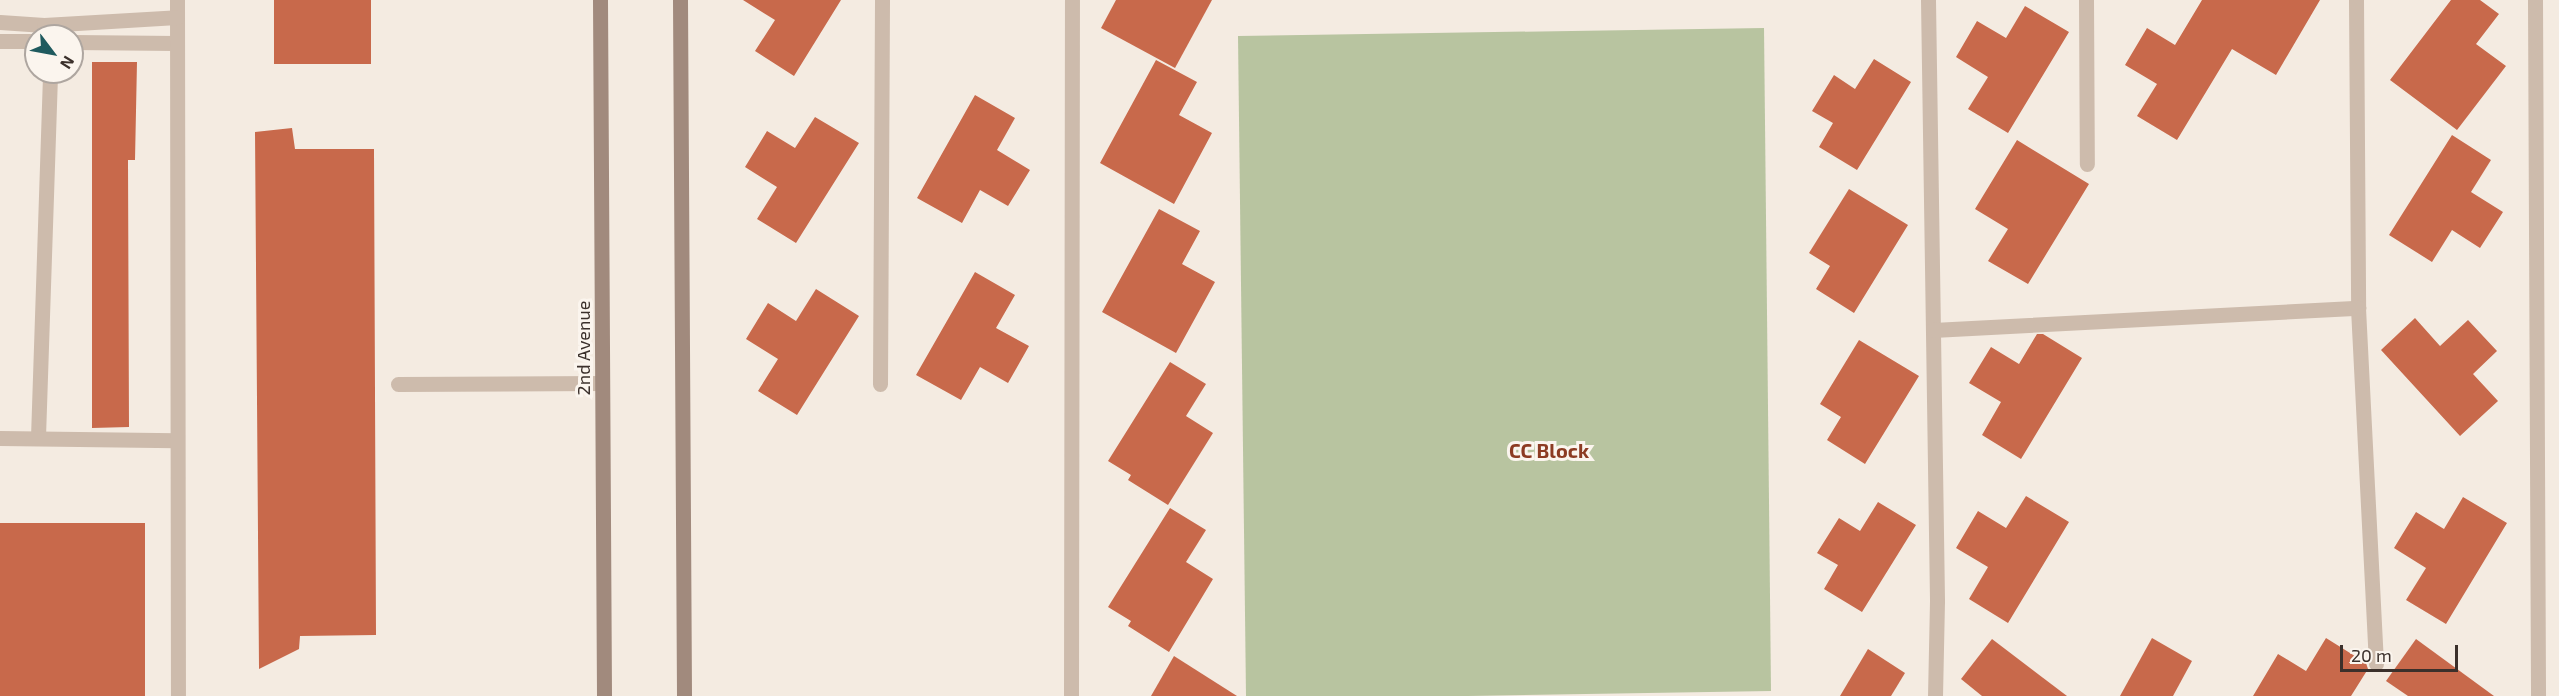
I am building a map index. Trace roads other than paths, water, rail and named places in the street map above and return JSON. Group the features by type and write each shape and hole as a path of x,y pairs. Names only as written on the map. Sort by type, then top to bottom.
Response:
{"street":[{"path":"177,0 178,696"},
{"name":"2nd Avenue","path":"600,0 604,696"},
{"path":"680,0 684,696"},
{"path":"880,384 882,0"},
{"path":"1071,696 1072,0"},
{"path":"1928,0 1937,601 1935,696"},
{"path":"2086,0 2087,164"},
{"path":"2356,0 2358,308 2376,664"},
{"path":"2535,0 2538,696"},
{"path":"0,22 44,25 177,17"},
{"path":"0,41 24,41"},
{"path":"84,42 176,43"},
{"path":"38,437 50,84"},
{"path":"1933,330 2358,308"},
{"path":"398,384 602,383"},
{"path":"0,438 176,440"}],"district":[{"name":"CC Block","path":"1549,450"}]}
